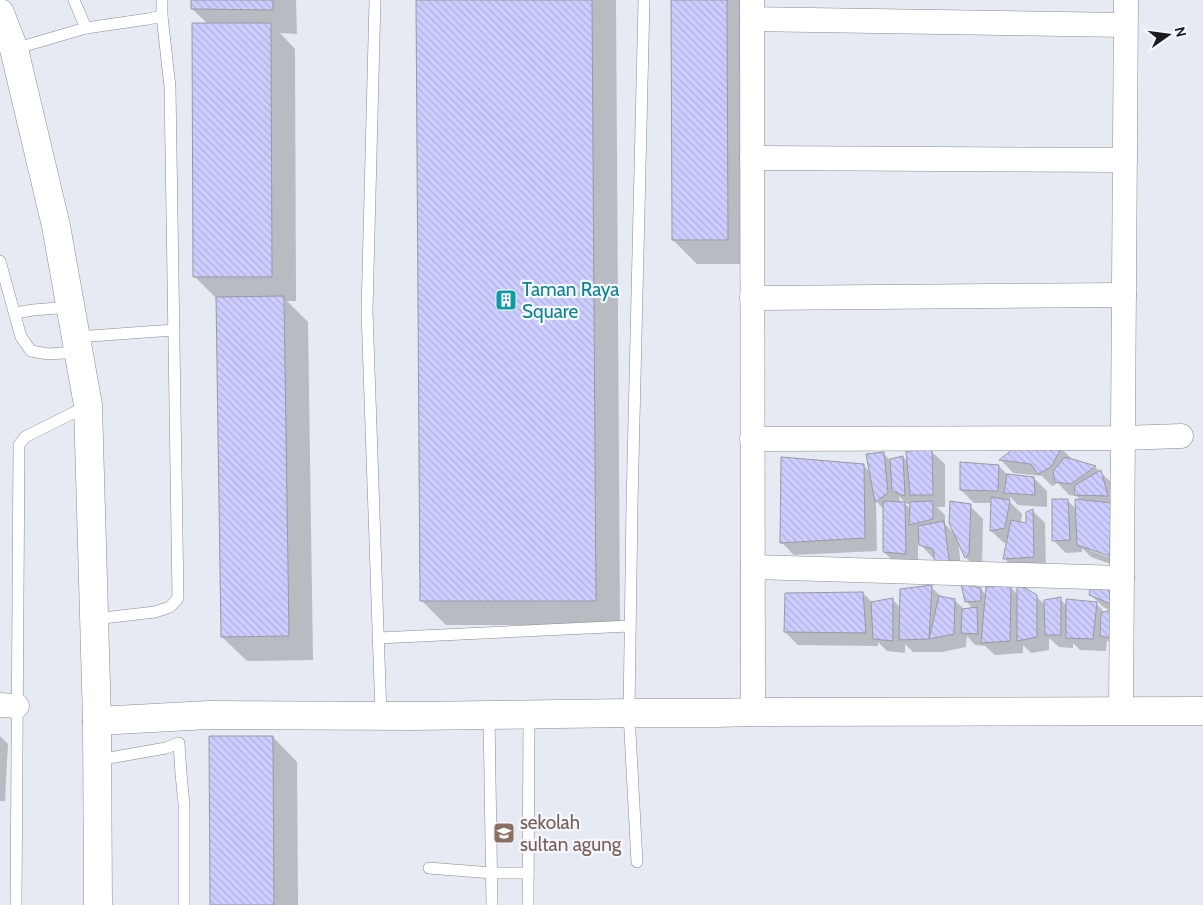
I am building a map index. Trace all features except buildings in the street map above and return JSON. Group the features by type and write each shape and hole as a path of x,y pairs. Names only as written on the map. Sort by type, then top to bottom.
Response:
{"street":[{"path":"1121,712 1126,0"},
{"path":"753,712 752,10 1125,25"},
{"path":"0,13 14,49 56,226 88,405 97,721 98,905"},
{"path":"752,158 1124,160"},
{"path":"752,298 1124,295"},
{"path":"752,439 1123,438 1181,436"},
{"path":"753,567 1122,578"},
{"path":"97,721 209,715 381,716 753,712 1203,711"}],"lane":[{"path":"74,0 86,28"},
{"path":"94,619 155,612 170,607 178,598 170,87 162,0"},
{"path":"375,0 366,311 381,716"},
{"path":"638,862 629,713 644,0"},
{"path":"14,49 86,28 162,16"},
{"path":"0,261 21,337 31,351 48,354 77,344 174,330"},
{"path":"15,313 70,307"},
{"path":"16,905 8,706 19,445 25,437 88,405"},
{"path":"378,638 630,626"},
{"path":"489,715 492,905"},
{"path":"528,905 529,715"},
{"path":"97,760 166,748 179,743 184,804 184,905"},
{"path":"429,868 492,873 528,873"}],"place":[{"name":"Taman Raya Square","path":"506,300"},
{"name":"sekolah sultan agung","path":"504,833"}]}
